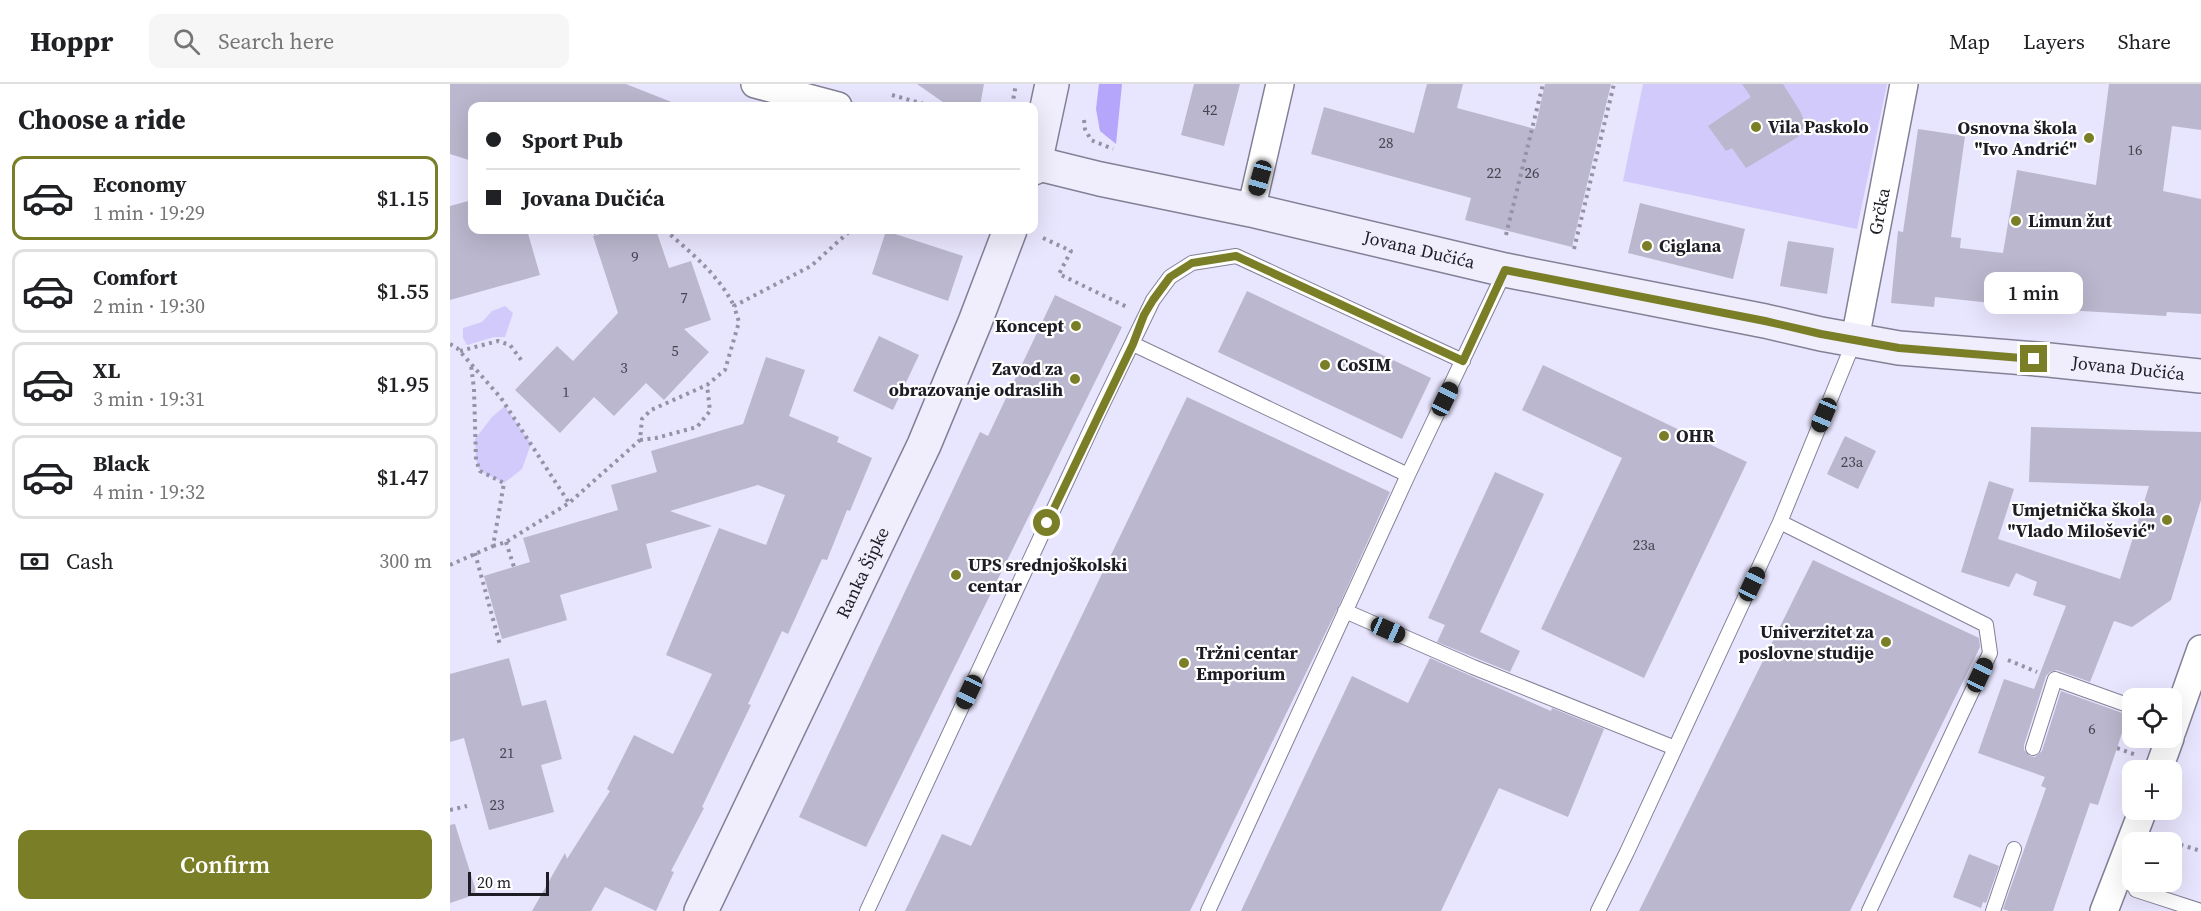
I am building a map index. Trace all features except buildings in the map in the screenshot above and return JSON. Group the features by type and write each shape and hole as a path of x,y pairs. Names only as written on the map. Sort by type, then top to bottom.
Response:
{"street":[{"path":"755,84 823,102"},
{"path":"1038,147 1052,84"},
{"path":"1251,210 1281,84"},
{"name":"Grčka","path":"1855,339 1904,84"},
{"name":"Jovana Dučića","path":"1038,166 1251,210 1505,270 1821,334 1899,348 2049,360 2201,376"},
{"name":"Ranka Šipke","path":"701,911 924,445 1008,234"},
{"path":"2182,703 2201,649"},
{"path":"2104,911 2139,820"}],"lane":[{"path":"867,911 1086,439 1133,344 1144,315 1170,277 1192,263 1236,256 1463,361"},
{"path":"1208,911 1408,475 1505,270"},
{"path":"1598,911 1780,522 1855,339"},
{"path":"1133,344 1408,475"},
{"path":"1780,522 1986,625 1990,653 1869,911"},
{"path":"1346,611 1473,668 1676,748"},
{"path":"2033,748 2055,679 2122,702"},
{"path":"1993,911 2014,849"},
{"path":"2142,892 2201,910"}],"path":[{"path":"1013,102 1016,84"},
{"path":"1506,235 1543,84"},
{"path":"1574,249 1614,84"},
{"path":"892,95 917,102"},
{"path":"1084,120 1085,129 1091,140 1118,150"},
{"path":"640,440 642,419 651,410 707,385 725,370 739,322 728,293 696,256 670,234"},
{"path":"734,306 811,266 847,234"},
{"path":"1043,238 1071,251 1059,274 1144,315"},
{"path":"460,351 488,342 504,342 510,345 522,361"},
{"path":"450,344 460,351 501,398 569,503"},
{"path":"471,365 476,460 480,471 504,483 493,546"},
{"path":"450,565 475,553 506,543 569,503 640,440 697,427 710,411 707,385"},
{"path":"506,543 514,567"},
{"path":"475,553 500,645"},
{"path":"1990,653 2055,679"},
{"path":"2117,748 2142,760"},
{"path":"450,810 467,806"},
{"path":"2182,845 2201,851"}],"shaded area":[{"path":"1099,84 1122,84 1116,144 1100,131 1096,109"},
{"path":"1643,84 1887,84 1857,229 1623,181"},
{"path":"505,306 513,313 505,337 494,337 467,345 463,338 463,328 482,322 492,311"},
{"path":"505,406 531,444 522,469 504,483 480,471 476,460 475,439 492,417"}],"place":[{"name":"Vila Paskolo","path":"1756,127"},
{"name":"Osnovna škola \"Ivo Andrić\"","path":"2089,138"},
{"name":"Limun žut","path":"2016,221"},
{"name":"Ciglana","path":"1647,246"},
{"name":"Koncept","path":"1076,326"},
{"name":"CoSIM","path":"1325,365"},
{"name":"Zavod za obrazovanje odraslih","path":"1075,379"},
{"name":"OHR","path":"1664,436"},
{"name":"Umjetnička škola \"Vlado Milošević\"","path":"2167,520"},
{"name":"UPS srednjoškolski centar","path":"956,575"},
{"name":"Univerzitet za poslovne studije","path":"1886,642"},
{"name":"Tržni centar Emporium","path":"1184,663"}],"route":[{"path":"1047,523 1133,344 1144,315 1170,277 1192,263 1236,256 1463,361 1505,270 1899,348 2034,359"}]}
